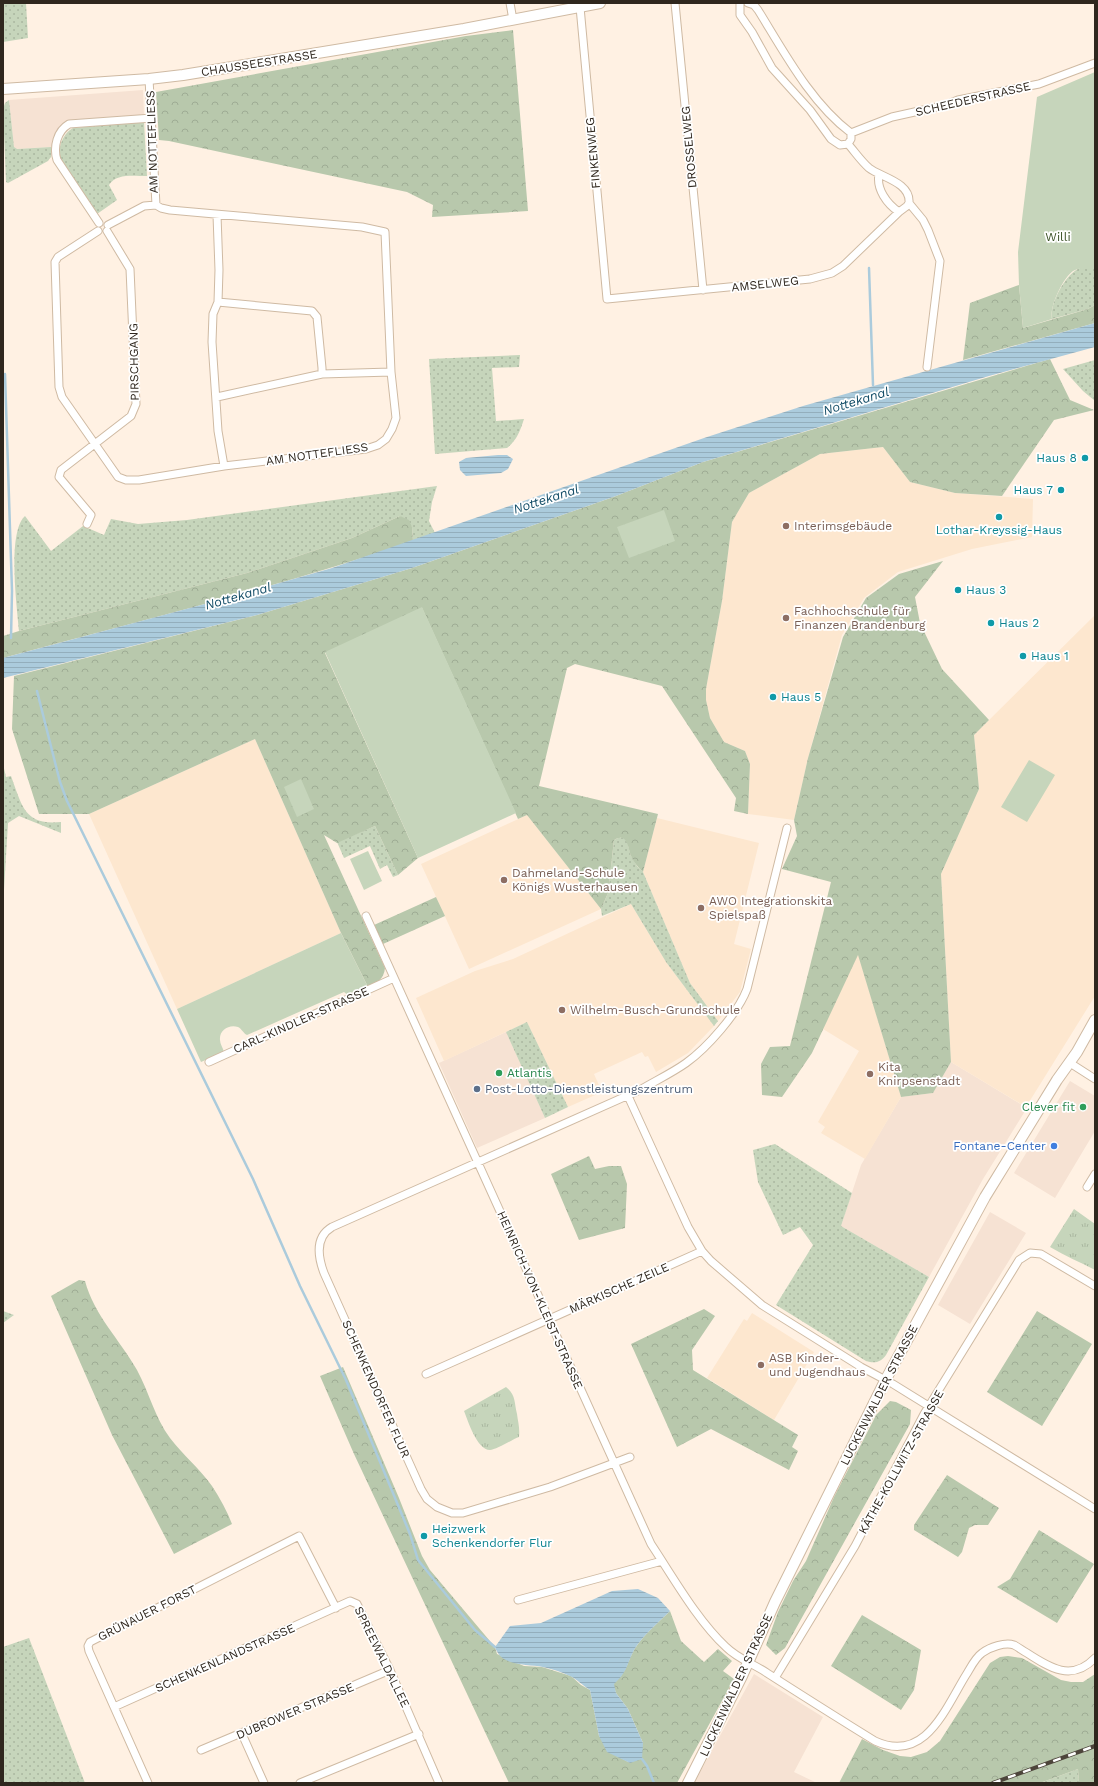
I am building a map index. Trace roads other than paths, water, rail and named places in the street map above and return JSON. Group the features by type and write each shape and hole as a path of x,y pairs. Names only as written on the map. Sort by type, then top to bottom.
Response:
{"main road":[{"name":"CHAUSSEESTRASSE","path":"3,89 149,80 513,20 600,3"},
{"name":"LUCKENWALDER STRASSE","path":"688,1783 748,1662 775,1602 886,1380 985,1197 1057,1080 1070,1063 1095,1020"}],"street":[{"path":"510,3 513,20"},
{"name":"DROSSELWEG","path":"675,3 703,290"},
{"path":"740,3 740,15 752,32 772,68 810,110 831,139 840,145 848,144"},
{"path":"748,3 758,10 798,74 828,114 851,133 851,139 848,144"},
{"name":"FINKENWEG","path":"580,7 607,299"},
{"name":"SCHEEDERSTRASSE","path":"851,133 892,117 946,105 958,100 1039,84 1095,63"},
{"name":"AM NOTTEFLIESS","path":"149,80 156,205"},
{"path":"107,228 104,222 99,227 57,160 55,149 59,134 62,128 69,124 152,118"},
{"path":"848,144 863,162 879,174 889,177 907,194 909,203 923,220 928,230 940,261 927,367"},
{"path":"879,174 878,182 881,191 886,200 899,212"},
{"name":"AMSELWEG","path":"607,299 810,279 832,274 863,248 909,203"},
{"name":"AM NOTTEFLIESS","path":"99,227 58,257 55,262 59,387 62,397 118,477 126,480 138,480 224,466 366,449 378,445 386,439 396,418 391,372 385,232 362,227 170,210 160,208 156,205 144,206 107,228"},
{"path":"217,215 219,270 218,302 213,314 212,342 217,397 218,431 224,466"},
{"name":"PIRSCHGANG","path":"87,524 91,515 59,477 62,470 131,416 136,404 130,269 107,228"},
{"path":"218,302 312,311 317,317 322,374"},
{"path":"217,397 322,374 391,372"},
{"path":"478,1162 628,1096 686,1063 704,1048 721,1029 744,997 787,828"},
{"name":"HEINRICH-VON-KLEIST-STRASSE","path":"366,916 651,1544 712,1632 730,1651 875,1742 886,1746 898,1747 916,1743 932,1730 976,1659 989,1649 999,1646 1014,1645 1052,1668 1065,1671 1079,1669 1095,1658"},
{"name":"CARL-KINDLER-STRASSE","path":"209,1062 394,978"},
{"path":"1070,1063 1095,1079"},
{"path":"628,1096 688,1227 702,1251 716,1267 762,1305 1095,1509"},
{"name":"SCHENKENDORFER FLUR","path":"478,1162 324,1232 320,1240 322,1268 329,1286 421,1489 427,1499 436,1507 452,1513 473,1511 550,1487 630,1457"},
{"path":"1087,1187 1095,1174"},
{"name":"MÄRKISCHE ZEILE","path":"426,1374 702,1251"},
{"name":"KÄTHE-KOLLWITZ-STRASSE","path":"775,1678 855,1546 929,1406 1022,1257 1034,1253 1045,1255 1095,1286"},
{"name":"SPREEWALDALLEE","path":"299,1536 336,1608 350,1601 357,1604 390,1670 439,1783"},
{"name":"GRÜNAUER FORST","path":"148,1783 90,1651 88,1646 90,1642 299,1536"},
{"path":"518,1600 662,1561"},
{"name":"SCHENKENLANDSTRASSE","path":"114,1707 336,1608"},
{"name":"DUBROWER STRASSE","path":"201,1750 242,1734 390,1670"},
{"path":"242,1734 264,1783"},
{"path":"300,1783 419,1734"}],"water":[{"name":"Nottekanal","path":"1095,323 1095,347 989,376 703,462 616,496 412,568 257,615 3,678 3,658 216,601 332,568 704,438 803,406"},
{"path":"507,455 513,459 508,469 501,473 466,476 460,470 459,462 466,458"},
{"path":"638,1589 658,1598 670,1611 646,1634 634,1650 624,1672 614,1684 616,1693 628,1709 643,1743 642,1759 630,1763 607,1752 599,1736 590,1690 573,1677 560,1672 543,1667 522,1665 509,1661 498,1653 495,1647 510,1626 541,1623 612,1591"}],"waterway":[{"name":"Nottekanal","path":"869,268 873,385"},
{"path":"5,374 12,591 11,638"},
{"path":"37,691 60,782 67,801 253,1179 300,1286 346,1380 410,1534 418,1560 475,1630 495,1647"},
{"path":"642,1759 647,1766 654,1783"}],"railway":[{"path":"993,1783 1095,1746"}],"place":[{"name":"Haus 8","path":"1085,458"},
{"name":"Haus 7","path":"1061,490"},
{"name":"Lothar-Kreyssig-Haus","path":"999,517"},
{"name":"Interimsgebäude","path":"786,526"},
{"name":"Haus 3","path":"958,590"},
{"name":"Fachhochschule für Finanzen Brandenburg","path":"786,618"},
{"name":"Haus 2","path":"991,623"},
{"name":"Haus 1","path":"1023,656"},
{"name":"Haus 5","path":"773,697"},
{"name":"Dahmeland-Schule Königs Wusterhausen","path":"504,880"},
{"name":"AWO Integrationskita Spielspaß","path":"701,908"},
{"name":"Wilhelm-Busch-Grundschule","path":"562,1010"},
{"name":"Atlantis","path":"499,1073"},
{"name":"Kita Knirpsenstadt","path":"870,1074"},
{"name":"Post-Lotto-Dienstleistungszentrum","path":"477,1089"},
{"name":"Clever fit","path":"1083,1107"},
{"name":"Fontane-Center","path":"1054,1146"},
{"name":"ASB Kinder- und Jugendhaus","path":"761,1365"},
{"name":"Heizwerk Schenkendorfer Flur","path":"424,1536"}],"park label":[{"name":"Willi","path":"1058,237"}]}
